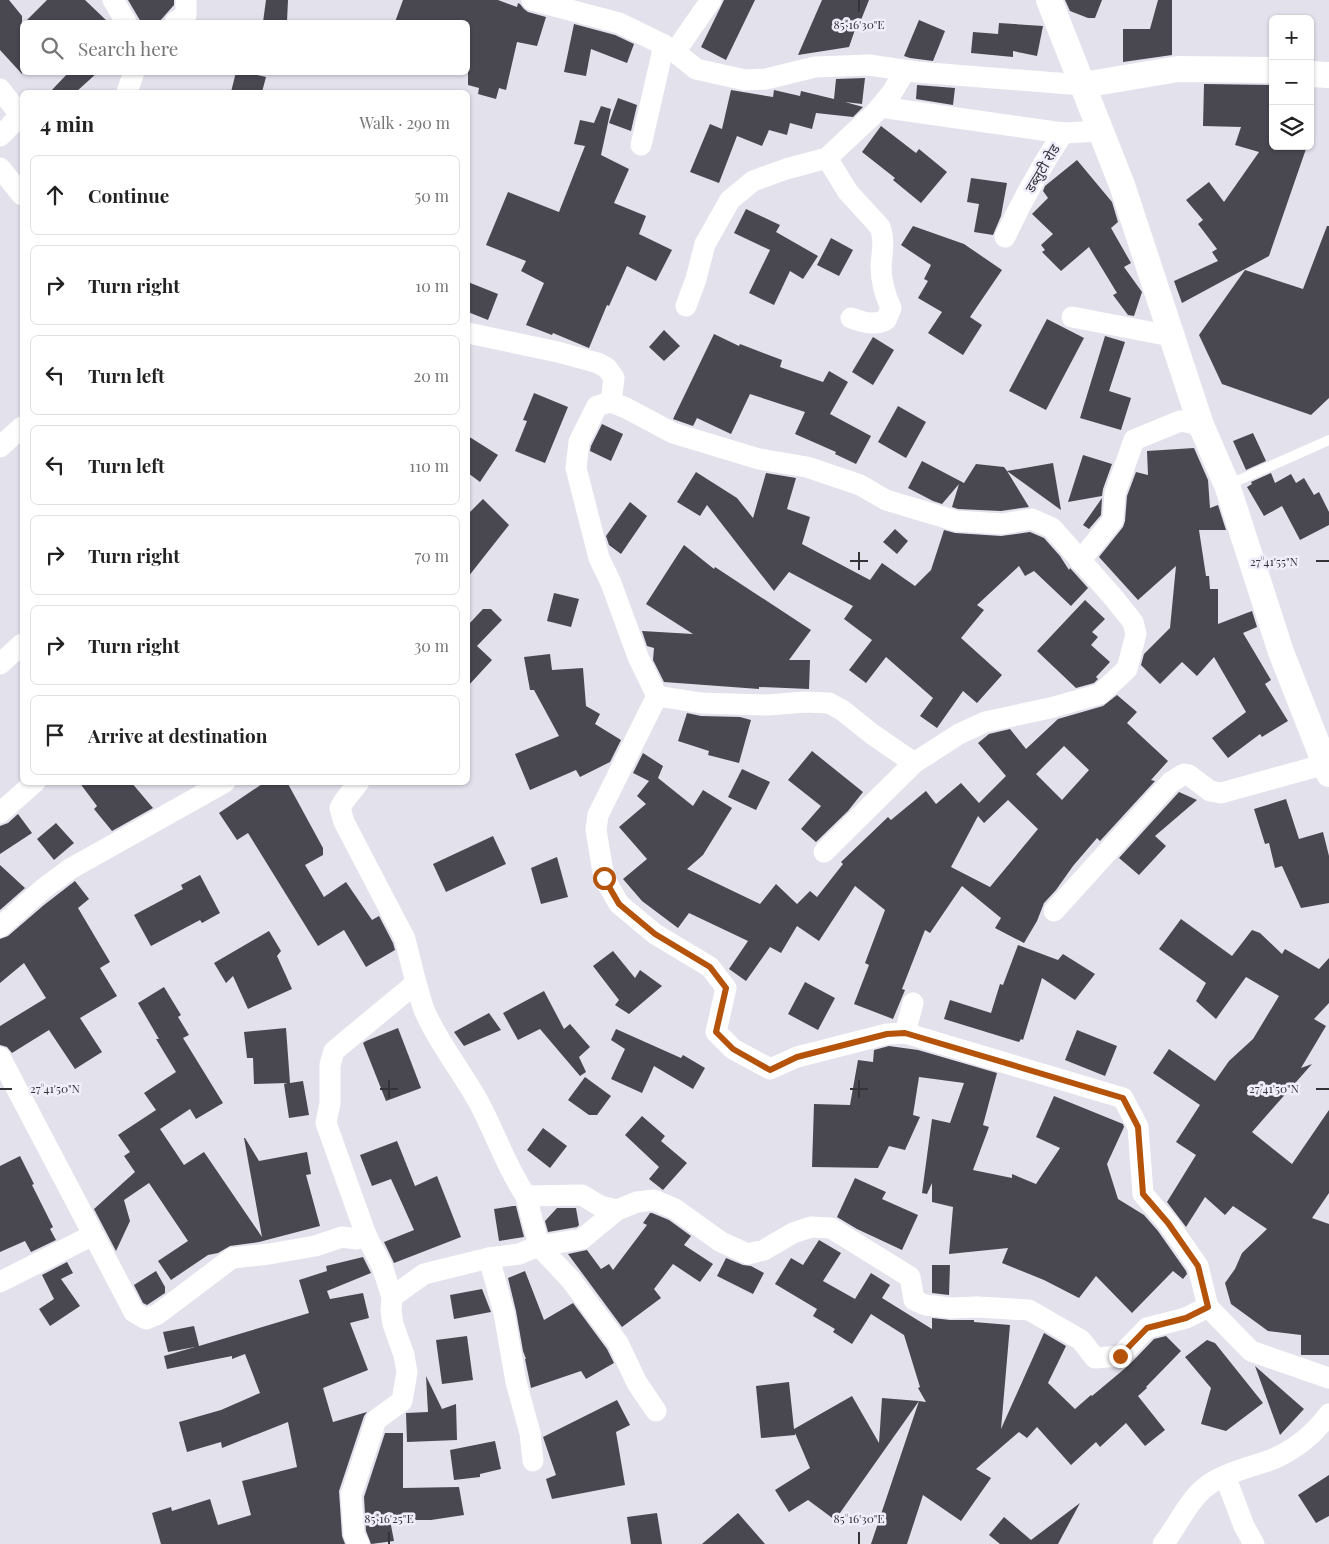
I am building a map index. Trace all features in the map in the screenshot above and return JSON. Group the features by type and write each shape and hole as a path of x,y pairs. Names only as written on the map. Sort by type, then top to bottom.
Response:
{"street":[{"path":"113,0 125,20"},
{"path":"178,20 186,15 186,0"},
{"path":"532,0 619,23 670,48 696,69 745,80 766,79 814,67 869,65 905,70 1083,85 1178,69 1269,70"},
{"path":"641,145 670,48 711,0"},
{"path":"1050,0 1122,185 1201,424 1227,485 1281,652 1327,769 1221,793 1210,791 1190,775 1184,774 1180,776 1171,782 1054,912"},
{"path":"686,306 696,280 705,244 730,200 753,182 786,168 827,158 880,107 891,94 905,70"},
{"path":"1314,74 1329,75"},
{"path":"128,90 133,75"},
{"path":"0,89 17,111 16,120 0,136"},
{"path":"880,107 1063,133"},
{"name":"डब्लुटी रोड","path":"1005,237 1027,192 1063,133 1100,131"},
{"path":"827,158 848,192 880,227 883,235 881,269 884,293 891,308 886,320 877,324 851,318"},
{"path":"0,168 20,193"},
{"path":"1072,317 1171,336"},
{"path":"470,333 558,352 598,363 607,368 614,378 611,402"},
{"path":"657,696 638,657 611,582 600,558 576,468 578,442 597,406 611,402 673,433 759,459 807,468 860,485 886,500 956,521 1002,524 1032,520 1052,528 1133,622 1136,634 1126,669 1100,694 1050,708 985,722 959,734 914,763 824,852"},
{"path":"1080,561 1113,520 1115,493 1134,440 1180,421 1201,424"},
{"path":"0,447 20,429"},
{"path":"0,664 20,646"},
{"path":"657,696 701,703 768,705 805,702 829,703 842,710 872,734 914,763"},
{"path":"657,696 598,815 596,830 604,878 619,904 655,934 710,967 726,988 716,1032 733,1049 770,1070 805,1054 887,1034 905,1033 1123,1098 1138,1127 1143,1194 1168,1223 1198,1266 1208,1307 1251,1351 1329,1378"},
{"path":"0,813 32,785"},
{"path":"0,927 36,895 70,869 220,785"},
{"path":"357,785 340,808 344,822 405,939 424,1011 442,1044 478,1101 515,1180 526,1196 539,1246 571,1280 618,1343 637,1383 656,1411"},
{"path":"359,1544 354,1535 351,1494 376,1420 402,1402 408,1372 393,1324 391,1311 392,1297 382,1266 366,1235 326,1123 330,1103 330,1064 334,1051 416,983"},
{"path":"905,1033 912,1003"},
{"path":"0,1057 134,1312 146,1319 158,1314 232,1258 315,1246 342,1237 357,1239 366,1235"},
{"path":"526,1196 582,1195 600,1206 617,1210"},
{"path":"392,1297 424,1274 489,1258 519,1254 539,1246 582,1239 617,1210 637,1202 654,1200 675,1209 720,1242 748,1254 764,1250 792,1233 811,1227 831,1228 910,1277 914,1300 925,1305 950,1308 977,1307 1029,1310 1081,1340 1095,1358 1120,1356 1147,1328 1186,1318 1208,1307"},
{"path":"0,1282 93,1236"},
{"path":"489,1258 504,1313 516,1382 530,1433 533,1461"},
{"path":"1163,1544 1184,1511 1201,1490 1225,1476 1273,1459 1296,1448 1320,1426 1329,1414"},
{"path":"1225,1476 1244,1526 1254,1544"}],"lane":[{"path":"1227,485 1329,440"}],"building":[{"path":"0,0 9,0 22,16 22,20 20,20 20,72 0,50"},
{"path":"47,0 85,0 106,20 27,20"},
{"path":"128,0 174,0 174,5 161,20 140,20"},
{"path":"266,0 288,0 287,20 263,20"},
{"path":"403,0 498,0 517,7 518,3 528,12 546,17 537,46 517,42 506,90 499,88 496,99 478,94 479,88 468,85 468,75 470,75 470,20 396,20"},
{"path":"724,0 755,0 726,60 701,47"},
{"path":"822,0 869,0 859,25 857,24 849,47 798,55"},
{"path":"1065,0 1102,0 1095,18 1088,18 1070,11"},
{"path":"1158,0 1172,0 1172,55 1123,62 1123,29 1150,29"},
{"path":"919,20 945,31 933,61 904,56"},
{"path":"999,23 1043,26 1037,56 1013,51 1013,57 971,53 973,32 998,34"},
{"path":"574,24 615,35 634,44 627,63 591,49 586,76 564,72"},
{"path":"66,75 95,75 78,90 52,90"},
{"path":"235,75 266,77 263,90 232,90"},
{"path":"865,78 862,104 845,102 863,107 853,117 816,113 812,129 790,123 787,135 769,130 762,146 737,136 719,183 690,172 710,124 722,129 731,90 773,97 774,90 800,96 801,91 834,99 836,79"},
{"path":"1204,84 1269,85 1269,150 1306,150 1269,256 1182,303 1174,281 1218,261 1212,252 1217,249 1198,224 1203,220 1186,200 1209,182 1224,202 1259,152 1235,145 1241,127 1203,126"},
{"path":"917,85 955,88 953,105 916,99"},
{"path":"618,98 637,105 631,131 609,123"},
{"path":"601,106 611,109 601,155 629,169 614,203 646,216 639,234 672,250 656,281 627,266 609,306 607,305 589,348 553,333 552,335 526,325 544,283 521,271 526,261 486,245 508,192 559,212 585,146 574,144 580,120 594,123"},
{"path":"881,126 916,153 919,149 947,172 921,203 893,180 895,178 862,152"},
{"path":"1077,160 1112,202 1118,222 1111,228 1131,263 1124,267 1142,292 1134,316 1128,315 1113,295 1117,293 1089,247 1061,271 1042,252 1045,250 1041,245 1053,234 1032,214 1048,198 1043,191 1045,186"},
{"path":"971,178 1007,183 1001,216 993,235 974,232 979,204 967,202"},
{"path":"746,209 780,225 776,232 818,256 803,279 790,271 774,305 749,293 770,250 734,233"},
{"path":"913,226 964,244 1002,270 970,317 982,325 963,355 928,333 942,312 918,298 928,281 924,279 931,265 901,245"},
{"path":"1327,226 1329,226 1329,398 1311,415 1222,384 1199,335 1245,270 1303,289"},
{"path":"831,238 853,250 839,276 817,265"},
{"path":"470,283 498,294 488,320 470,313"},
{"path":"1047,319 1084,338 1046,410 1009,391"},
{"path":"664,330 680,346 664,361 649,347"},
{"path":"714,334 739,346 740,344 782,360 780,367 823,382 829,371 848,382 830,414 871,436 856,464 835,454 836,452 795,434 805,412 750,394 731,434 697,418 693,426 673,419"},
{"path":"1105,336 1125,342 1109,391 1131,398 1121,430 1080,418"},
{"path":"873,337 894,350 873,385 852,372"},
{"path":"534,393 568,407 545,463 515,451 527,421 523,420"},
{"path":"898,406 926,422 906,458 878,442"},
{"path":"602,424 623,434 611,461 590,451"},
{"path":"1253,433 1266,461 1246,470 1233,441"},
{"path":"470,437 498,455 480,482 470,474"},
{"path":"1194,448 1208,480 1210,508 1218,505 1226,530 1199,530 1206,576 1209,576 1210,589 1218,589 1218,624 1252,611 1257,627 1243,633 1271,680 1265,684 1288,721 1262,737 1260,734 1228,758 1212,738 1246,712 1214,657 1197,676 1182,662 1160,684 1141,665 1144,654 1170,628 1176,566 1138,600 1099,557 1123,527 1127,496 1136,472 1148,475 1147,451"},
{"path":"1083,455 1112,464 1102,496 1068,502"},
{"path":"922,461 964,483 976,464 1004,467 1029,507 1001,511 958,509 952,507 959,484 942,504 933,501 908,488"},
{"path":"1053,463 1061,510 1007,471"},
{"path":"696,472 737,498 753,518 766,473 796,478 787,509 810,517 802,544 870,580 882,563 915,586 931,570 944,530 955,533 1001,536 1030,532 1044,538 1060,556 1069,570 1070,568 1088,588 1071,606 1034,571 1025,576 1019,566 977,605 984,610 961,638 1002,675 977,703 963,691 937,728 920,716 933,698 886,657 866,683 849,670 872,640 844,619 853,606 789,572 774,591 707,505 700,516 677,502"},
{"path":"1271,473 1275,483 1291,474 1296,483 1304,478 1314,495 1319,492 1329,512 1329,525 1300,540 1282,506 1264,516 1247,487 1252,484 1251,482"},
{"path":"1102,498 1101,515 1089,529 1083,525"},
{"path":"483,499 509,525 470,574 470,512"},
{"path":"630,502 647,516 621,554 609,545 606,536"},
{"path":"895,529 908,541 897,554 883,542"},
{"path":"684,545 714,569 715,567 811,630 789,660 810,660 809,689 759,687 759,689 664,682 653,660 654,648 647,646 642,631 693,634 646,604"},
{"path":"554,593 579,599 571,627 547,621"},
{"path":"1085,600 1105,619 1092,632 1098,637 1091,645 1110,662 1096,677 1098,679 1094,683 1076,688 1037,651"},
{"path":"483,609 491,609 502,620 477,646 492,660 470,684 470,623"},
{"path":"550,654 552,670 583,668 586,706 600,714 595,724 621,740 610,762 580,777 576,770 530,790 515,754 559,736 534,690 530,690 524,657"},
{"path":"1117,695 1137,712 1127,723 1168,761 1151,780 1155,781 1100,841 1097,838 1073,866 1044,903 1037,921 1024,943 995,928 1001,918 962,886 930,933 925,930 902,989 905,990 893,1019 854,1004 869,965 865,963 885,910 855,886 819,941 797,926 781,953 770,947 746,981 729,969 748,941 689,913 678,928 642,901 623,879 647,859 619,827 646,804 637,796 649,781 633,773 643,753 663,766 658,778 693,806 703,790 732,808 703,855 687,869 760,904 776,884 797,904 810,891 817,897 843,864 841,862 888,817 891,820 926,791 936,804 961,783 979,803 1006,776 978,743 989,734 1010,729 1026,749 1058,719 1103,706","holes":["1064,746 1089,770 1062,800 1036,774","1008,800 1038,829 990,887 951,867 978,816 984,823"]},
{"path":"687,713 701,716 740,717 751,720 739,763 708,755 709,751 678,741"},
{"path":"812,751 863,792 848,811 816,842 801,829 821,806 788,780"},
{"path":"742,769 770,782 756,810 728,797"},
{"path":"81,785 134,785 153,808 112,831 94,809 97,806"},
{"path":"261,785 289,785 323,848 323,855 305,865 324,897 346,882 372,920 379,916 395,950 366,967 344,930 318,946 248,833 237,840 219,813"},
{"path":"1179,792 1197,800 1155,836 1166,846 1139,875 1119,858"},
{"path":"1286,799 1299,839 1323,832 1329,856 1329,903 1301,908 1282,866 1275,868 1269,843 1265,844 1254,809"},
{"path":"18,814 32,833 0,854 0,826 8,823"},
{"path":"56,823 74,843 54,860 37,839"},
{"path":"493,836 506,864 446,892 433,864"},
{"path":"557,857 568,897 541,904 531,868"},
{"path":"0,865 25,888 0,910"},
{"path":"200,875 220,913 202,923 200,920 151,946 134,915 183,889 181,885"},
{"path":"75,881 89,899 78,908 110,962 100,968 117,996 80,1018 102,1052 75,1069 49,1030 12,1053 7,1047 0,1045 0,1026 46,998 24,963 0,983 0,939 8,936"},
{"path":"1181,919 1232,956 1252,930 1260,933 1282,954 1285,949 1319,969 1329,958 1329,1003 1314,1019 1326,1026 1301,1068 1312,1064 1252,1132 1292,1164 1329,1110 1329,1193 1312,1218 1329,1224 1329,1355 1301,1355 1301,1335 1268,1331 1231,1304 1225,1283 1235,1269 1242,1253 1267,1229 1233,1206 1225,1215 1205,1197 1186,1227 1167,1202 1196,1155 1176,1142 1200,1105 1153,1073 1169,1049 1215,1081 1229,1061 1253,1039 1279,996 1246,977 1216,1019 1196,1001 1206,983 1159,949"},
{"path":"269,931 281,951 277,956 292,989 248,1009 233,976 226,983 214,963"},
{"path":"1018,945 1058,960 1063,954 1095,974 1075,1000 1042,978 1023,1040 1021,1039 1019,1042 944,1019 950,1000 991,1013 1000,984 1003,985"},
{"path":"613,951 635,978 640,970 662,986 629,1014 615,1005 619,1000 593,966"},
{"path":"805,982 835,998 818,1030 788,1014"},
{"path":"164,987 181,1015 178,1017 189,1035 183,1038 223,1103 196,1119 190,1109 160,1129 184,1165 204,1152 262,1237 244,1138 259,1161 307,1152 311,1174 306,1175 320,1226 259,1242 230,1246 218,1253 208,1255 171,1280 158,1261 188,1241 149,1183 124,1200 130,1221 116,1251 94,1209 135,1172 124,1156 130,1152 118,1135 156,1110 144,1093 176,1072 156,1039 159,1039 138,1003"},
{"path":"544,991 564,1029 570,1024 590,1047 579,1057 586,1072 580,1076 540,1029 518,1040 503,1013"},
{"path":"489,1013 501,1030 464,1046 454,1032"},
{"path":"286,1028 290,1083 303,1081 309,1115 289,1118 284,1084 287,1083 254,1084 253,1058 247,1058 244,1032"},
{"path":"398,1028 421,1088 386,1101 363,1043"},
{"path":"616,1029 681,1058 683,1055 705,1068 693,1089 654,1066 642,1093 611,1079 625,1049 611,1040"},
{"path":"1077,1030 1117,1046 1105,1076 1065,1060"},
{"path":"889,1046 918,1050 997,1073 983,1125 989,1127 973,1170 1012,1178 1012,1174 1036,1184 1060,1148 1036,1137 1054,1096 1123,1124 1124,1127 1107,1164 1118,1199 1144,1215 1158,1231 1187,1274 1183,1279 1173,1271 1132,1313 1096,1276 1079,1298 1044,1280 1002,1263 1008,1248 949,1254 953,1207 932,1202 932,1183 927,1194 922,1193 932,1119 950,1123 964,1083 919,1077 913,1115 920,1117 905,1150 889,1146 878,1168 812,1167 814,1104 850,1105 858,1060 873,1062 874,1050"},
{"path":"585,1077 611,1096 597,1115 589,1115 568,1100"},
{"path":"642,1116 665,1136 661,1141 687,1163 663,1190 649,1179 659,1167 625,1135"},
{"path":"543,1128 567,1146 550,1168 527,1150"},
{"path":"397,1141 415,1186 437,1176 461,1237 394,1263 384,1242 414,1230 391,1179 372,1186 360,1155"},
{"path":"20,1156 53,1227 50,1229 56,1240 31,1252 25,1241 0,1252 0,1166"},
{"path":"855,1178 886,1192 882,1199 918,1215 902,1250 857,1229 837,1217"},
{"path":"516,1206 524,1237 499,1241 494,1209"},
{"path":"557,1208 576,1208 579,1225 577,1227 548,1232 545,1221"},
{"path":"650,1213 669,1220 691,1236 684,1245 713,1264 700,1282 673,1264 654,1289 661,1298 622,1327 568,1254 587,1250 601,1269 609,1264 613,1270 647,1225 643,1223"},
{"path":"819,1240 841,1253 823,1281 855,1299 871,1273 890,1285 882,1298 932,1329 932,1318 974,1320 974,1322 1010,1325 1001,1429 1044,1333 1066,1346 1048,1383 1075,1409 1129,1365 1154,1339 1166,1336 1181,1351 1138,1396 1165,1430 1145,1446 1126,1423 1100,1447 1096,1442 1071,1465 1037,1427 1027,1438 1019,1432 976,1469 991,1478 961,1521 923,1495 907,1544 871,1544 919,1401 926,1402 918,1388 920,1387 904,1335 871,1314 852,1344 833,1332 835,1329 813,1316 817,1309 775,1284 791,1258 803,1265"},
{"path":"363,1257 371,1273 327,1291 330,1299 363,1293 369,1318 350,1323 368,1370 323,1388 333,1422 367,1412 339,1491 342,1536 345,1544 161,1544 152,1513 171,1507 172,1511 210,1499 218,1525 251,1515 242,1481 297,1467 288,1422 222,1448 221,1442 187,1452 179,1422 221,1410 260,1393 245,1354 232,1359 232,1356 167,1369 164,1356 195,1347 168,1352 163,1332 194,1326 199,1346 309,1313 299,1280 327,1271 326,1266"},
{"path":"726,1258 751,1266 764,1273 753,1294 717,1276"},
{"path":"67,1262 73,1273 61,1279 80,1306 50,1326 39,1309 54,1299 42,1275"},
{"path":"932,1265 950,1265 949,1295 932,1293"},
{"path":"156,1271 165,1287 165,1293 147,1305 143,1303 134,1285"},
{"path":"525,1271 544,1320 573,1303 607,1349 614,1363 586,1379 581,1371 531,1388 508,1278"},
{"path":"482,1289 491,1312 454,1319 450,1295"},
{"path":"467,1336 473,1380 442,1384 436,1340"},
{"path":"1207,1340 1215,1343 1263,1403 1226,1431 1201,1424 1211,1388 1185,1357"},
{"path":"1255,1366 1304,1409 1280,1435"},
{"path":"426,1376 442,1409 456,1404 457,1440 407,1442 406,1413 428,1412"},
{"path":"789,1382 794,1429 852,1396 879,1443 882,1398 919,1401 835,1520 808,1500 789,1512 775,1490 810,1468 795,1433 795,1435 761,1438 756,1386"},
{"path":"617,1400 630,1425 616,1432 625,1485 552,1499 546,1479 556,1475 543,1437"},
{"path":"385,1433 403,1433 403,1488 459,1487 464,1515 431,1520 390,1520 394,1541 371,1544 366,1531 364,1497"},
{"path":"495,1441 501,1469 480,1474 480,1477 454,1480 450,1450"},
{"path":"1329,1475 1329,1516 1316,1523 1298,1495"},
{"path":"1080,1503 1058,1544 1000,1544 989,1535 1004,1517 1031,1540"},
{"path":"657,1513 662,1544 631,1544 627,1517"},
{"path":"738,1513 765,1544 702,1544"}],"route":[{"path":"604,878 619,904 655,934 710,967 726,988 716,1032 733,1049 770,1070 797,1057 887,1034 905,1033 1123,1098 1138,1127 1143,1194 1168,1223 1198,1266 1208,1307 1186,1318 1147,1328 1120,1356"}]}
